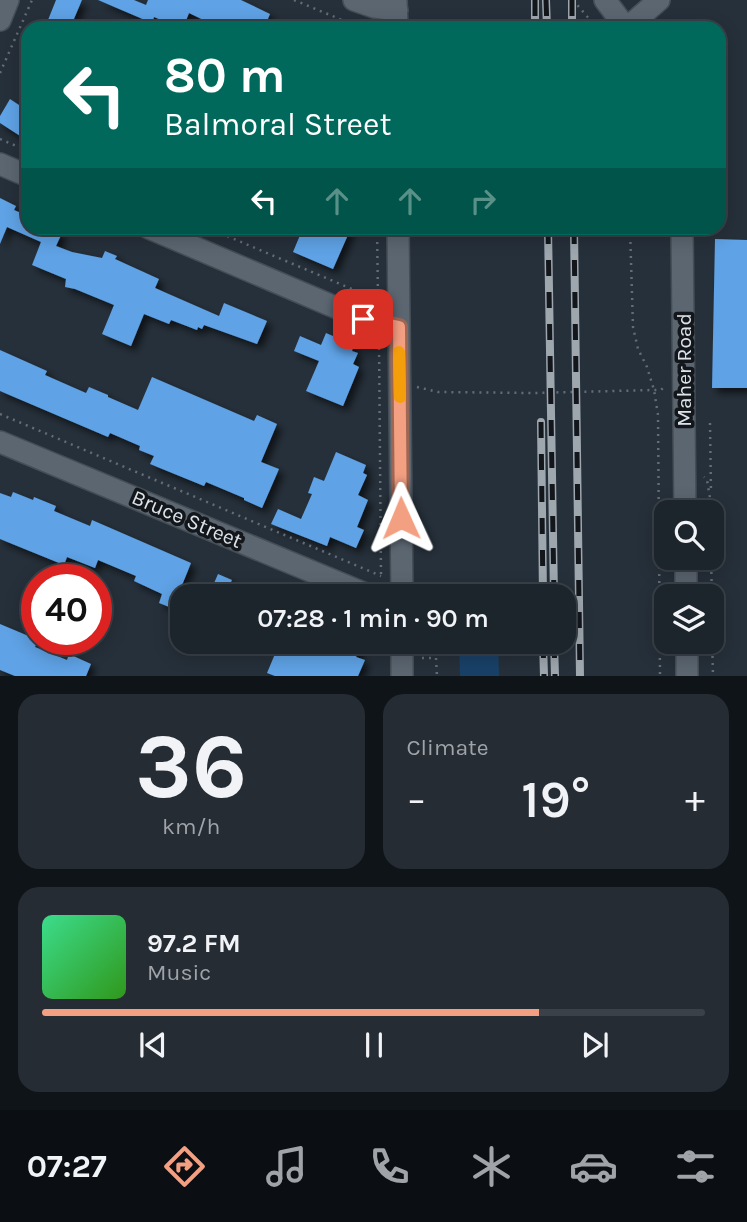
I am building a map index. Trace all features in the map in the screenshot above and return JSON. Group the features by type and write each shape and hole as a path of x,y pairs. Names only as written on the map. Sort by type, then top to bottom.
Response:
{"street":[{"path":"0,20 8,0"},
{"path":"354,0 397,13"},
{"path":"618,12 659,0"},
{"path":"0,164 21,173"},
{"path":"165,235 363,319 388,325"},
{"path":"397,235 388,325 400,388 402,584"},
{"name":"Maher Road","path":"682,235 685,500"},
{"name":"Bruce Street","path":"0,442 359,584"},
{"path":"687,654 687,676"}],"path":[{"path":"23,21 32,0"},
{"path":"295,0 344,21"},
{"path":"573,0 591,21"},
{"path":"0,73 21,25"},
{"path":"0,139 21,148"},
{"path":"225,235 378,300 377,235"},
{"path":"630,235 633,327 638,349 648,367 658,415 660,676"},
{"path":"378,584 388,325"},
{"path":"400,388 415,387 438,392 533,393 663,388"},
{"path":"0,414 380,576"},
{"path":"710,423 711,500"},
{"path":"712,654 713,676"},
{"path":"402,659 436,659 437,676"}],"shaded area":[{"path":"459,654 498,654 499,676 460,676"}],"building":[{"path":"56,0 82,0 73,21 48,20"},
{"path":"98,0 134,0 146,5 148,0 241,0 270,14 267,21 206,21 189,13 186,21 164,21 154,17 153,21"},
{"path":"10,99 21,106 21,136 0,123 0,116"},
{"path":"0,198 16,206 14,210 21,213 21,233 7,227 0,244"},
{"path":"25,235 61,235 56,246 102,258 105,251 117,256 115,259 159,279 155,288 219,316 224,303 267,321 257,344 204,325 197,330 171,320 169,324 144,314 131,346 102,334 114,305 65,287 66,279 32,265 41,242"},
{"path":"300,235 348,235 333,269 293,252"},
{"path":"715,239 747,240 747,388 712,388"},
{"path":"326,333 354,345 352,351 358,353 353,364 359,367 343,406 306,391 319,361 294,351 300,336 321,345"},
{"path":"0,350 47,371 45,375 86,393 89,387 138,410 152,377 254,421 257,415 277,424 261,462 279,469 262,508 206,482 204,486 150,464 154,456 139,450 140,446 110,433 108,437 0,391"},
{"path":"336,452 366,465 363,473 367,475 358,495 368,500 357,527 364,530 356,548 330,537 327,546 271,524 278,509 301,519 312,494 308,493 314,477 324,481"},
{"path":"13,492 33,500 34,497 56,506 54,511 90,526 92,520 191,563 182,584 170,584 170,607 159,603 162,594 134,581 136,576 112,564 98,560 96,564 85,564 67,557 64,564 62,564 0,539 0,493 11,497"},
{"path":"218,574 237,584 214,584"},
{"path":"0,624 21,633 21,655 55,655 67,660 71,655 91,664 86,676 15,676 0,670"},
{"path":"275,654 357,654 356,657 365,660 358,676 275,676 267,673"}],"railway":[{"path":"535,0 535,21"},
{"path":"546,0 547,21"},
{"path":"572,0 572,21"},
{"path":"548,235 554,584"},
{"path":"574,235 580,676"},
{"path":"541,422 543,584"},
{"path":"543,654 544,676"},
{"path":"554,654 555,676"}],"slow traffic":[{"path":"399,352 400,397"}],"route":[{"path":"363,319 399,327 401,518"}]}
